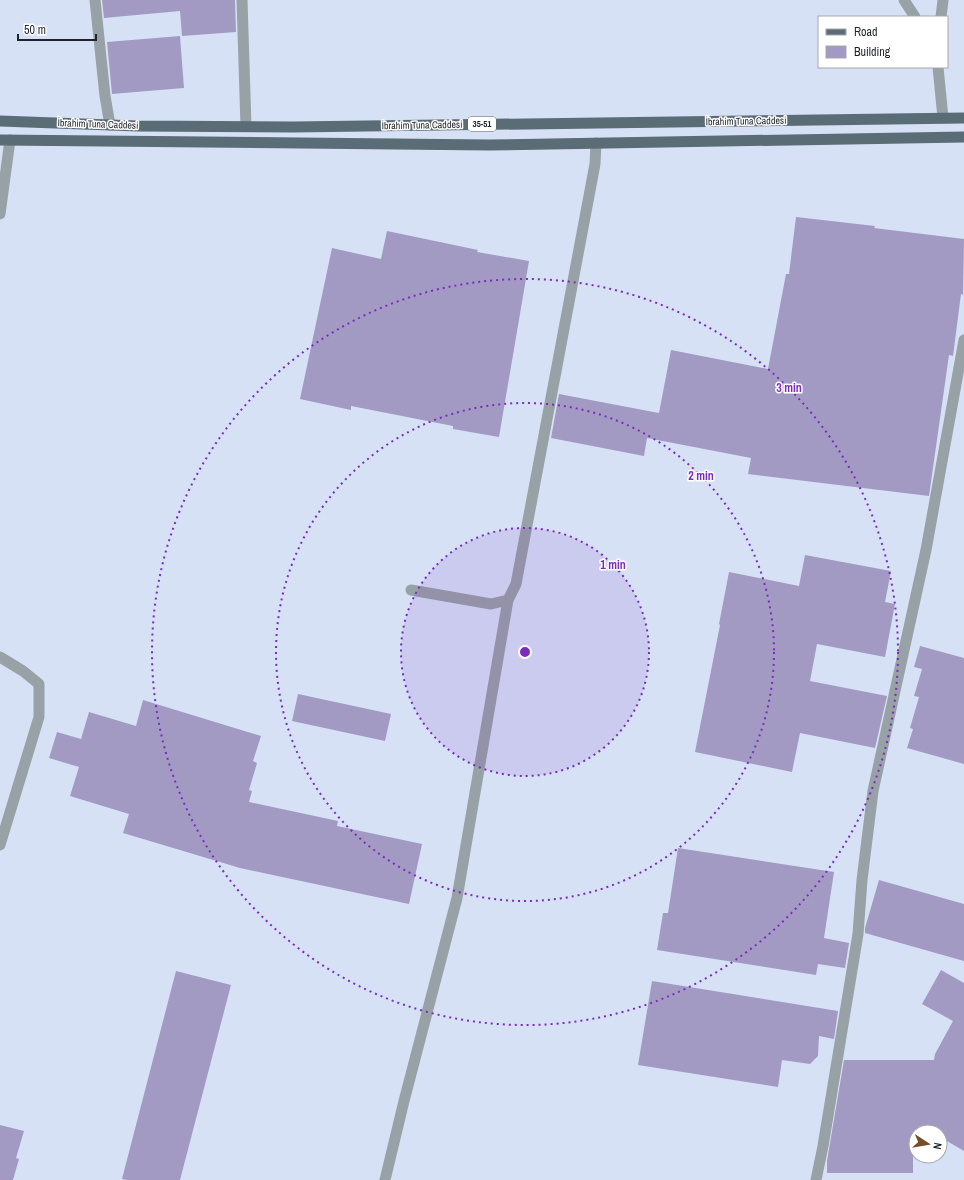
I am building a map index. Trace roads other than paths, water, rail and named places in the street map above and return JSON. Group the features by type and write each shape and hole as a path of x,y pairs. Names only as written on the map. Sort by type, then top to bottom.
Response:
{"main road":[{"name":"İbrahim Tuna Caddesi","path":"0,121 110,125 294,127 964,118"},
{"name":"İbrahim Tuna Caddesi","path":"5,140 489,145 964,137"}],"street":[{"path":"95,0 105,96 110,125"},
{"path":"242,0 246,126"},
{"path":"904,0 914,16"},
{"path":"941,16 943,0"},
{"path":"938,68 943,118"},
{"path":"0,214 5,140"},
{"path":"385,1180 457,898 508,600 516,584 594,172 596,143"},
{"path":"816,1180 858,934 862,880 873,791 926,550 964,340"},
{"path":"411,590 491,604 508,600"},
{"path":"0,657 23,671 39,684 39,716 0,845"}]}
